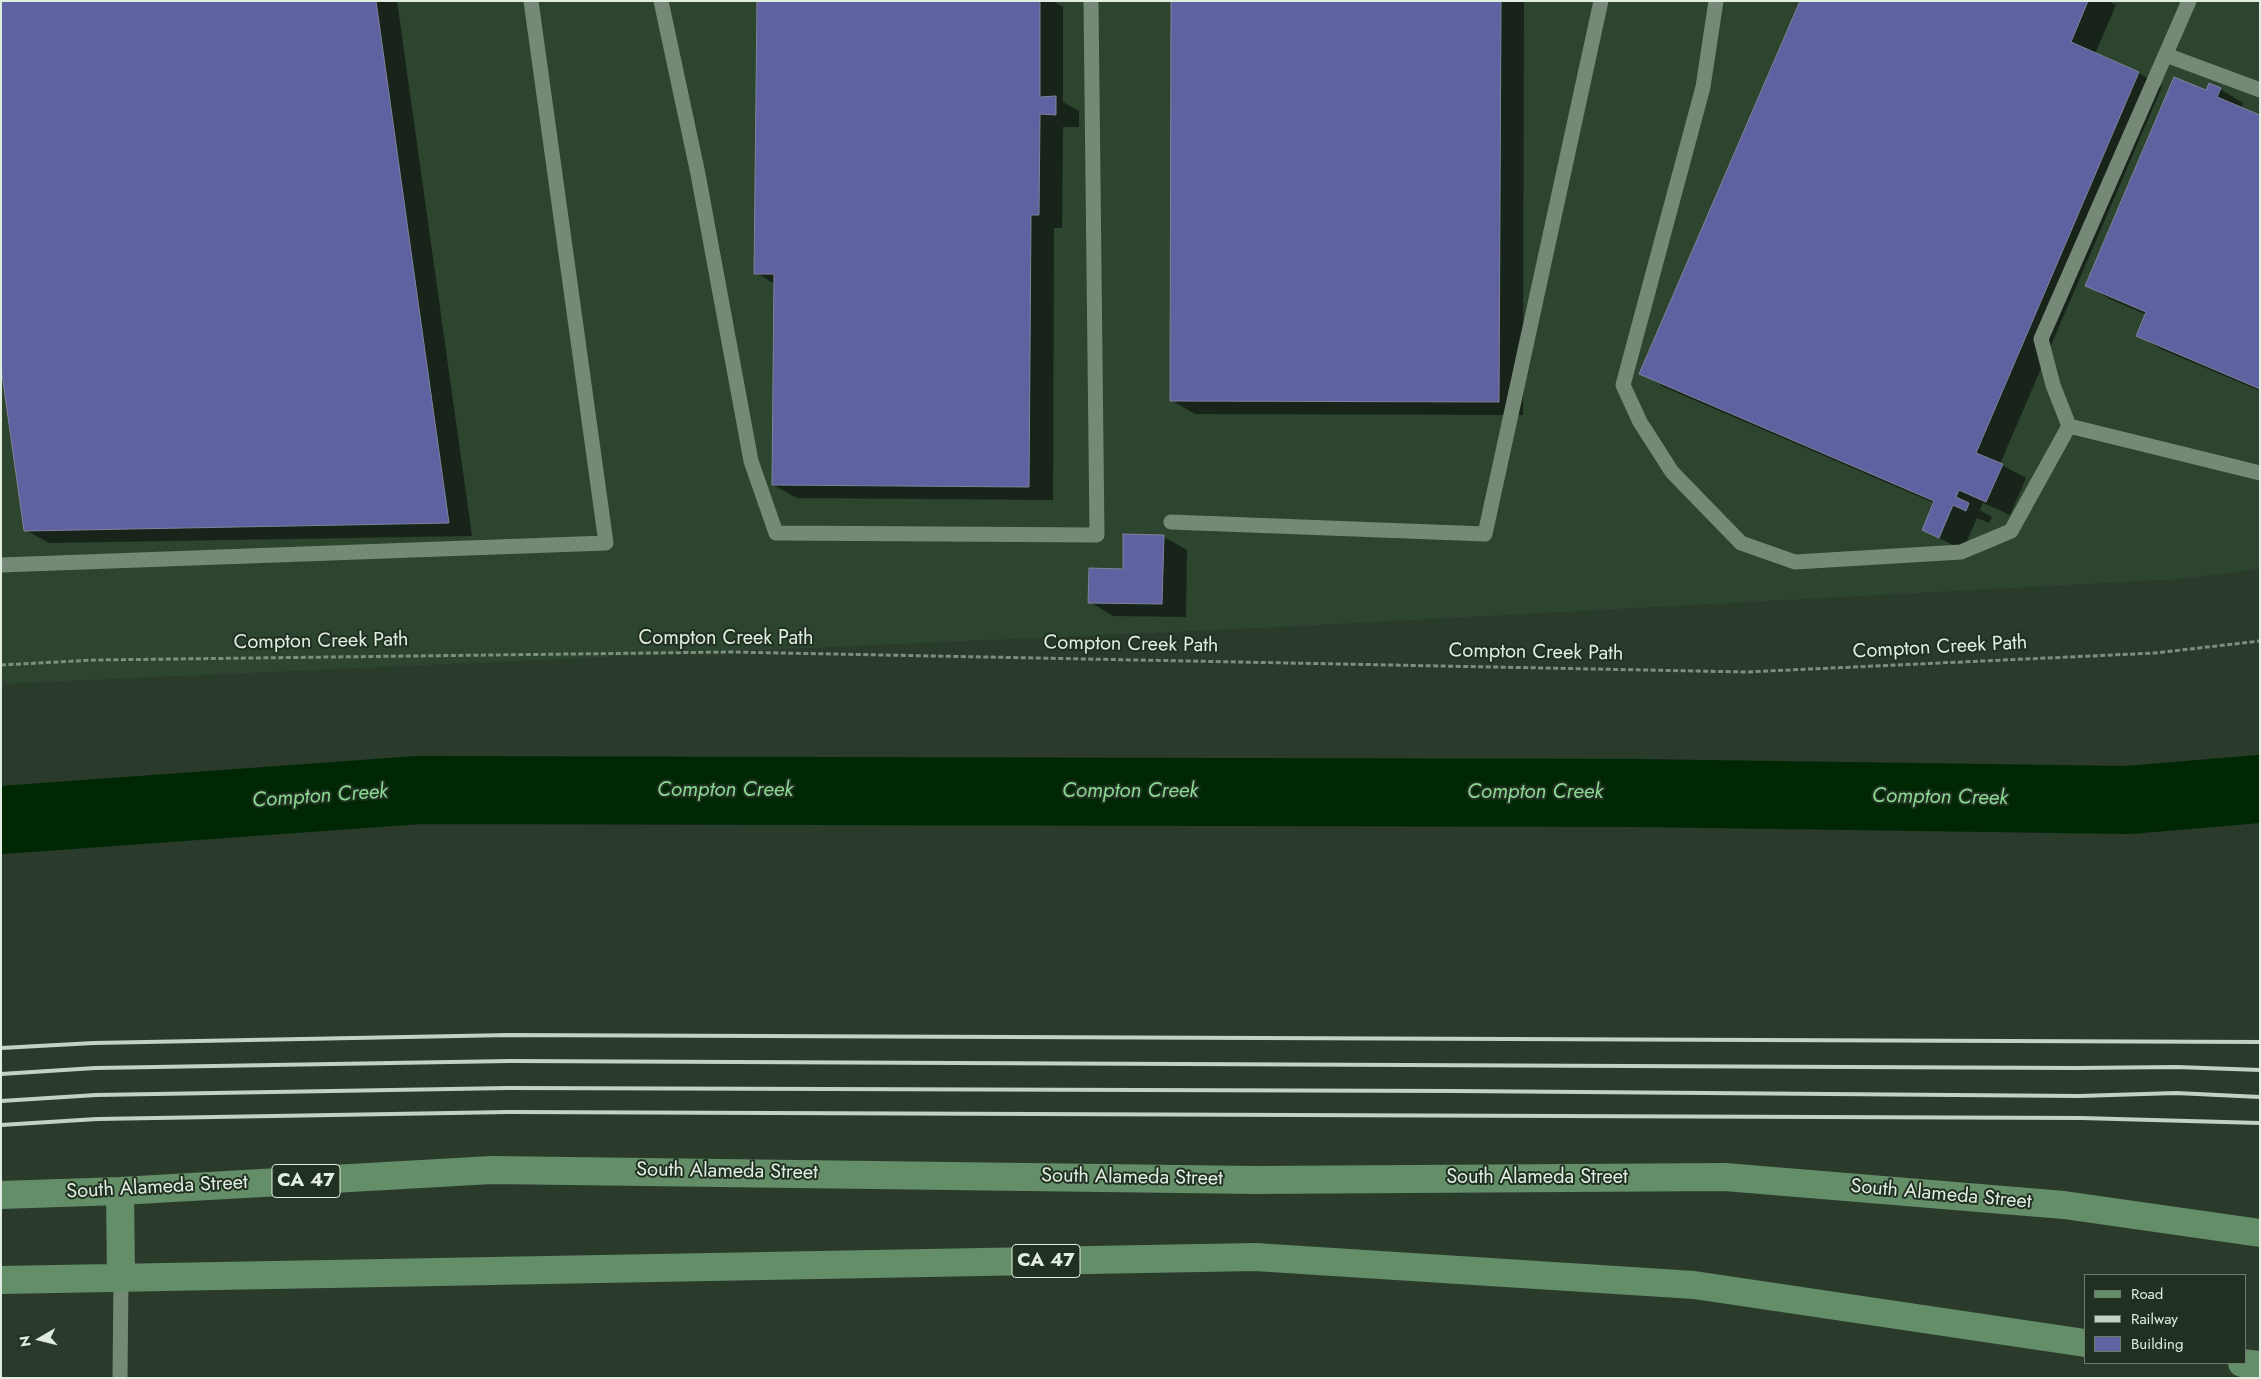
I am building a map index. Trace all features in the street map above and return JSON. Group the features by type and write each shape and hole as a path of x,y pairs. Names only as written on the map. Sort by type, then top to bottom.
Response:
{"main road":[{"name":"South Alameda Street","path":"1,1195 120,1191 492,1170 1255,1180 1725,1177 2064,1205 2260,1233"},
{"path":"120,1191 121,1278"},
{"name":"CA 47","path":"1,1280 1255,1257 1694,1285 2084,1343"},
{"path":"2246,1363 2260,1365"}],"lane":[{"path":"1,565 606,543 531,1"},
{"path":"661,1 698,174 750,461 776,533 1097,535 1091,1"},
{"path":"1171,522 1486,534 1601,1"},
{"path":"1716,1 1704,87 1623,385 1640,422 1672,472 1741,543 1795,562 1961,552 2011,530 2069,426"},
{"path":"2069,426 2053,385 2041,340 2189,1"},
{"path":"2166,55 2260,90"},
{"path":"2069,426 2260,473"},
{"path":"120,1378 121,1278"}],"path":[{"name":"Compton Creek Path","path":"1,666 94,660 731,652 1746,672 2155,653 2260,641"}],"shaded area":[{"path":"1,1 2260,1 2260,569 2180,579 1281,627 1,684"}],"building":[{"path":"1,1 376,1 449,523 24,531 1,367"},
{"path":"757,1 1040,1 1040,97 1056,96 1056,115 1040,114 1039,215 1031,215 1029,487 772,485 774,274 754,274"},
{"path":"1171,1 1501,1 1499,402 1170,401"},
{"path":"1800,1 2088,1 2071,42 2139,72 1976,453 2003,464 1986,502 1959,490 1956,497 1969,503 1966,511 1953,505 1939,538 1922,530 1934,501 1639,374"},
{"path":"2174,77 2206,90 2209,83 2221,88 2217,97 2260,115 2260,389 2136,336 2146,312 2085,286"},
{"path":"1123,534 1164,535 1162,604 1088,603 1089,568 1123,569"}],"waterway":[{"name":"Compton Creek","path":"1,820 419,790 1637,793 2128,800 2260,789"}],"railway":[{"path":"1,1048 94,1043 509,1035 2260,1042"},
{"path":"1,1074 95,1068 510,1061 2176,1067 2260,1070"},
{"path":"1,1101 96,1095 509,1088 1456,1091 2079,1096 2176,1093 2260,1097"},
{"path":"1,1125 97,1119 509,1112 2081,1118 2260,1123"}]}
